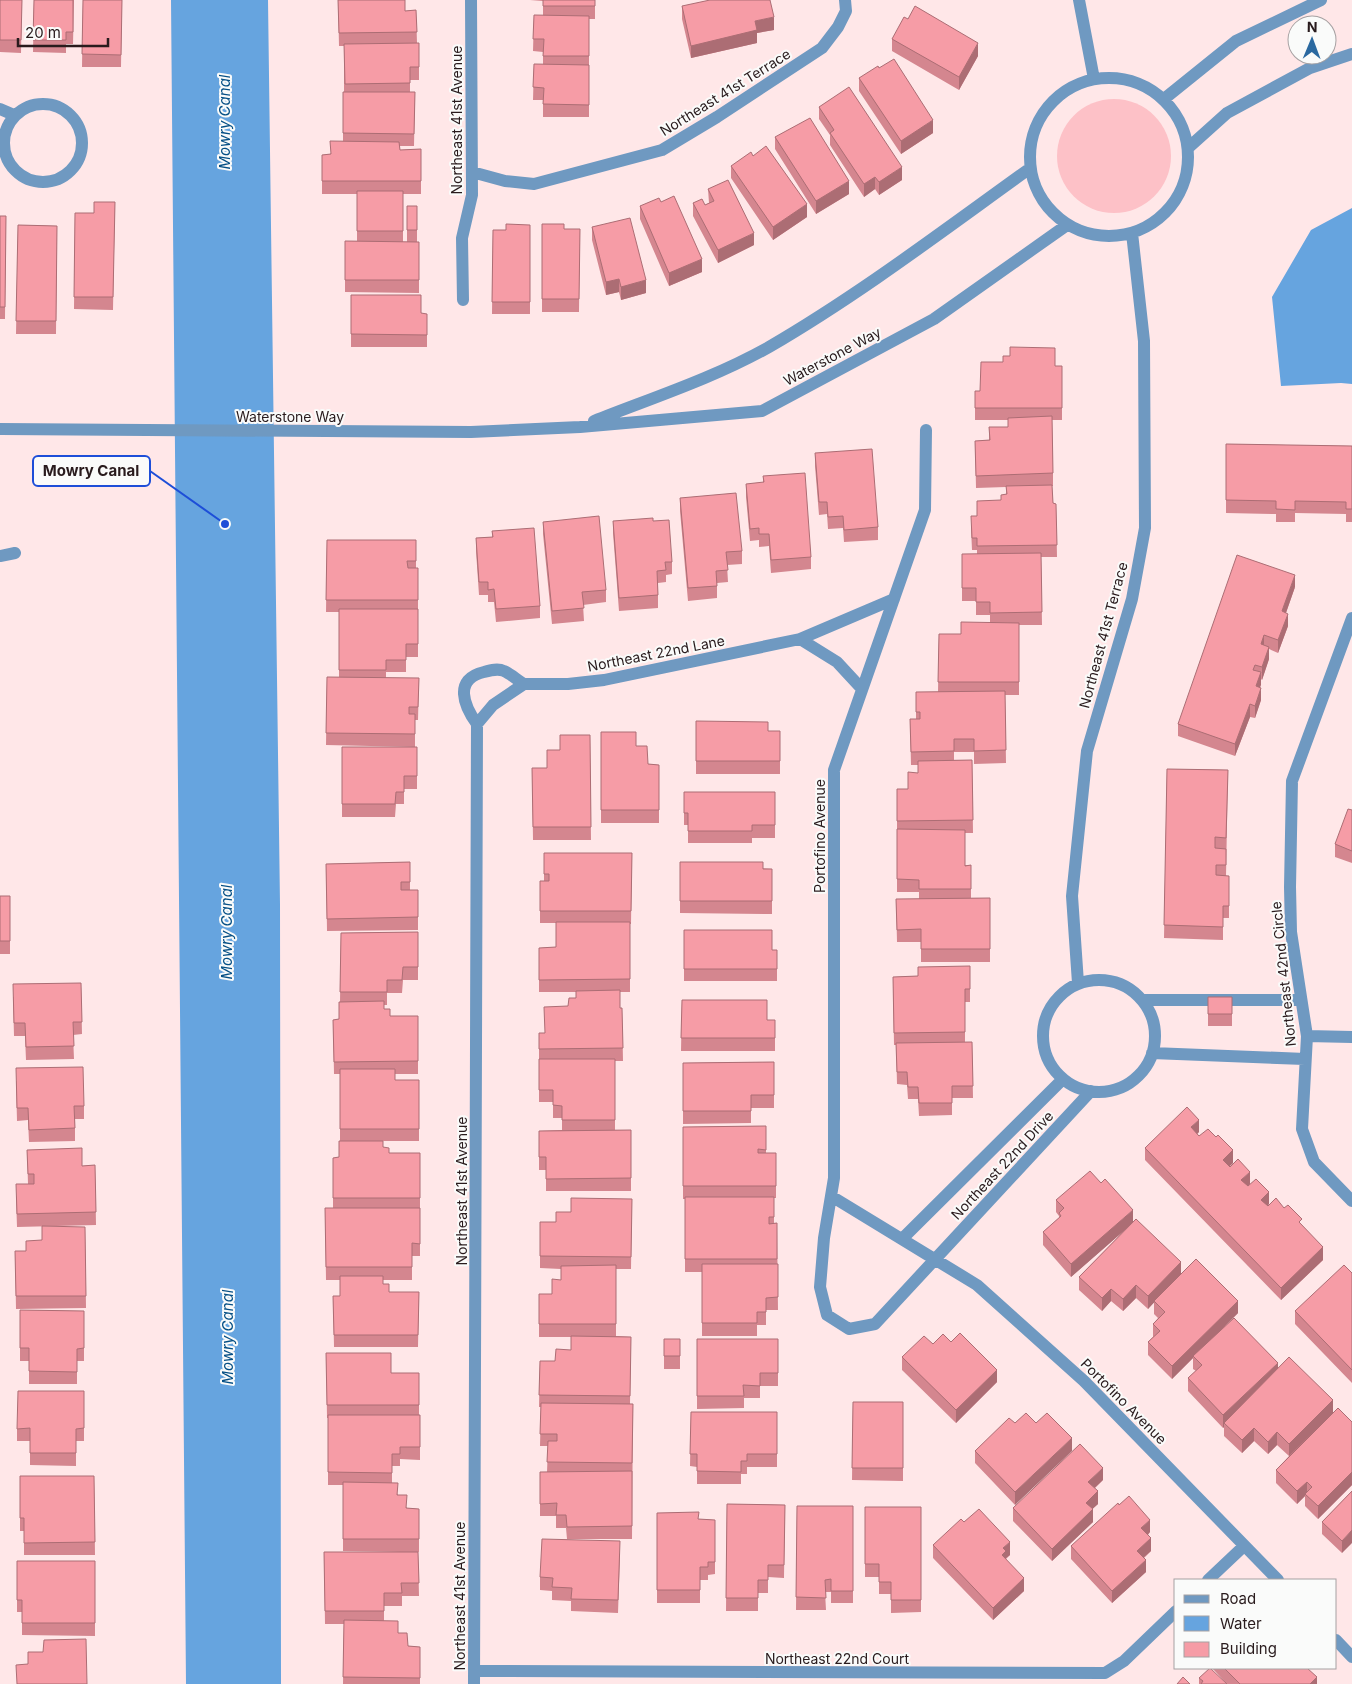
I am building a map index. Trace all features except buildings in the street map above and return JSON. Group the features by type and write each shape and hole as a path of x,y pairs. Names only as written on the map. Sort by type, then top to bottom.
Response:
{"street":[{"name":"Northeast 41st Avenue","path":"463,300 462,238 472,195 471,0"},
{"name":"Northeast 41st Terrace","path":"472,172 505,181 534,184 662,150 717,117 822,48 838,27 846,11 845,0"},
{"path":"1078,0 1094,79"},
{"path":"1164,99 1236,41 1321,0"},
{"path":"1188,148 1226,113 1310,68 1352,54"},
{"path":"1119,78 1143,85 1164,99 1176,113 1184,130 1188,148 1187,175 1176,201 1157,221 1132,234 1099,236 1082,233 1067,225 1049,210 1036,191 1030,169 1030,145 1037,121 1051,102 1071,87 1094,79 1119,78"},
{"path":"40,103 53,104 71,115 82,132 83,147 79,160 71,171 60,179 46,182 34,181 22,176 12,166 5,154 4,140 7,127 14,115 26,107 40,103"},
{"path":"0,109 14,115"},
{"name":"Waterstone Way","path":"580,427 713,374 767,348 836,305 1030,169"},
{"name":"Waterstone Way","path":"0,428 471,432 580,427 762,410 934,319 1067,225"},
{"name":"Northeast 41st Terrace","path":"1078,983 1072,896 1086,751 1132,598 1145,528 1144,341 1132,234"},
{"name":"Portofino Avenue","path":"926,430 925,510 834,770 834,1178 824,1238 820,1287 827,1315 849,1329 874,1324 935,1259"},
{"path":"0,556 15,552"},
{"name":"Northeast 22nd Lane","path":"524,684 568,684 604,680 800,639 894,599"},
{"name":"Northeast 42nd Circle","path":"1352,618 1292,781 1291,932 1307,1036 1302,1128 1314,1162 1352,1201"},
{"path":"800,639 837,662 862,689"},
{"path":"493,669 503,670 524,684 493,705 477,724 466,709 464,693 466,682 480,673 493,669"},
{"name":"Northeast 41st Avenue","path":"474,1678 477,724"},
{"path":"1096,979 1113,981 1129,988 1142,1000 1152,1016 1155,1034 1152,1053 1146,1067 1135,1079 1122,1087 1106,1091 1090,1091 1076,1087 1063,1079 1052,1067 1044,1052 1042,1035 1045,1018 1052,1004 1064,991 1078,983 1096,979"},
{"path":"1142,1000 1301,1000"},
{"path":"1307,1036 1352,1036"},
{"path":"1152,1053 1305,1059"},
{"name":"Northeast 22nd Drive","path":"902,1239 1063,1079"},
{"name":"Northeast 22nd Drive","path":"935,1259 1090,1091"},
{"name":"Portofino Avenue","path":"831,1196 977,1285 1084,1381 1277,1579"},
{"path":"1209,1579 1244,1546"},
{"name":"Northeast 22nd Court","path":"474,1678 1105,1673 1124,1661 1174,1613"},
{"path":"1337,1641 1352,1657"}],"shaded area":[{"path":"1114,99 1136,104 1154,116 1166,134 1171,156 1166,178 1154,196 1136,208 1114,213 1092,208 1074,196 1062,178 1057,156 1062,134 1074,116 1092,104"}],"water":[{"name":"Mowry Canal","path":"171,0 268,0 280,904 281,1684 186,1684"},
{"path":"1352,208 1352,384 1281,386 1272,297 1311,230"}],"place":[{"name":"Mowry Canal","path":"225,524"}]}
